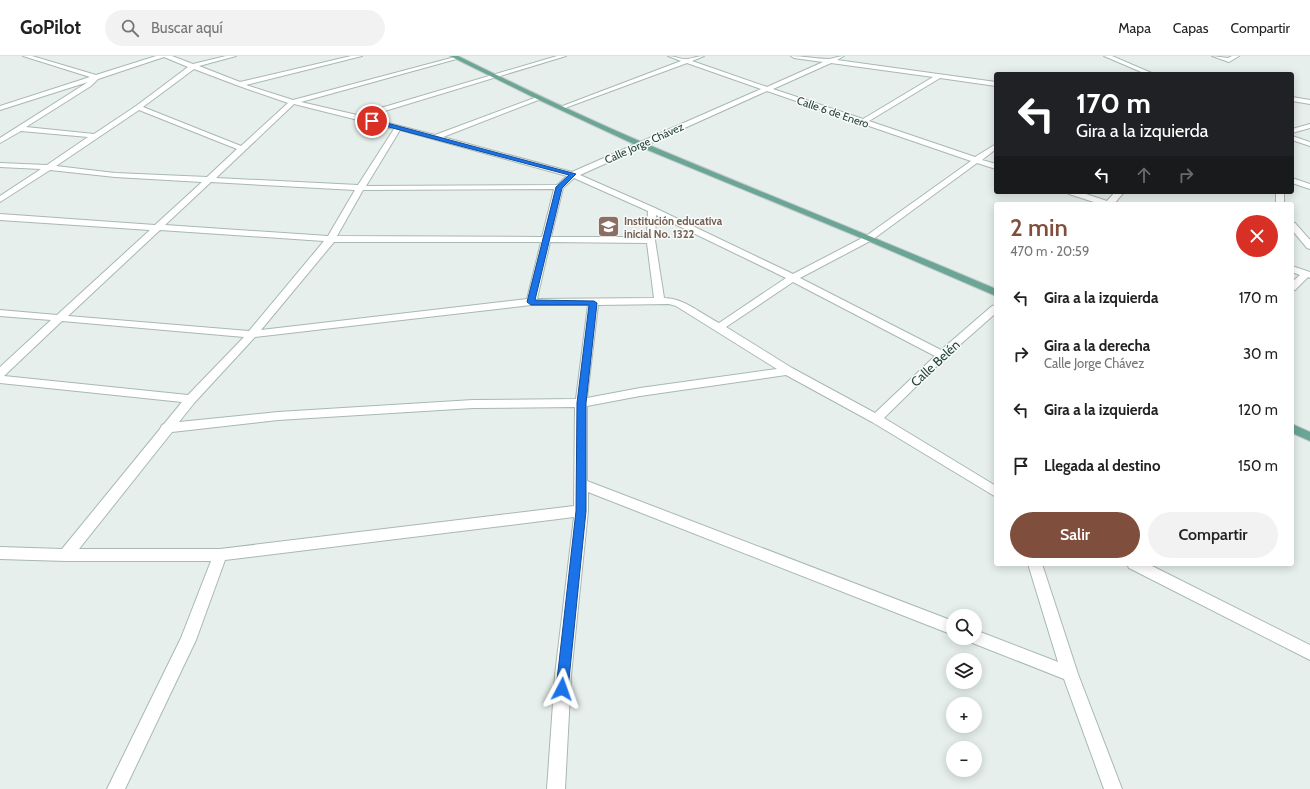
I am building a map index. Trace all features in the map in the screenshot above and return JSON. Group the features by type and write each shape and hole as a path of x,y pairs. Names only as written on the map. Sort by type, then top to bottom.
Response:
{"main road":[{"path":"455,57 539,98 563,107 641,144 869,238 994,292"},
{"path":"1294,429 1310,437"}],"street":[{"path":"26,56 96,78"},
{"path":"0,108 162,56"},
{"path":"167,56 241,85 293,102 436,136 573,174 652,210 793,278 942,355"},
{"path":"0,200 97,136 193,66 233,56"},
{"path":"241,85 359,56"},
{"path":"358,117 563,56"},
{"name":"Calle 6 de Enero","path":"671,56 994,166"},
{"path":"563,107 701,56"},
{"path":"794,56 994,84"},
{"name":"Calle Jorge Chávez","path":"560,187 573,174 841,56"},
{"path":"1107,56 1146,72"},
{"path":"1215,56 1229,60 1236,56"},
{"path":"0,373 156,228 244,149 293,102 455,57"},
{"path":"863,122 939,76"},
{"path":"0,141 89,85 96,78"},
{"path":"436,136 539,98"},
{"path":"1294,99 1310,102"},
{"path":"7,100 15,103"},
{"path":"138,107 244,149"},
{"path":"1294,130 1310,126"},
{"path":"66,555 190,399 252,334 331,240 360,188 399,127"},
{"path":"20,129 97,136"},
{"path":"1294,139 1310,144"},
{"path":"719,327 793,278 869,238 994,147"},
{"path":"0,165 49,167 115,175 360,188 560,187 531,302"},
{"path":"1294,181 1310,187"},
{"path":"1078,194 1102,202"},
{"path":"1110,202 1118,194"},
{"path":"652,210 651,240 659,301"},
{"path":"0,217 331,240 651,240"},
{"path":"1294,227 1310,246"},
{"path":"1294,270 1308,274"},
{"path":"1294,286 1308,274"},
{"path":"0,313 252,334 531,302 594,303 670,301 680,304 788,371 876,419 994,491"},
{"path":"556,789 563,674 581,511 581,403 594,303"},
{"name":"Calle Belén","path":"876,419 942,355 994,310"},
{"path":"166,428 278,416 473,404 581,403 640,392 788,371"},
{"path":"0,379 190,399"},
{"path":"581,484 946,625"},
{"path":"0,552 66,555 220,555 581,511"},
{"path":"116,789 188,640 220,555"},
{"path":"1036,566 1070,674 1113,789"},
{"path":"1138,566 1310,653"},
{"path":"982,640 1070,674"}],"place":[{"name":"Institución educativa inicial No. 1322","path":"608,227"}],"route":[{"path":"372,121 436,136 573,174 560,187 531,302 594,303 581,403 581,511 562,689"}]}
